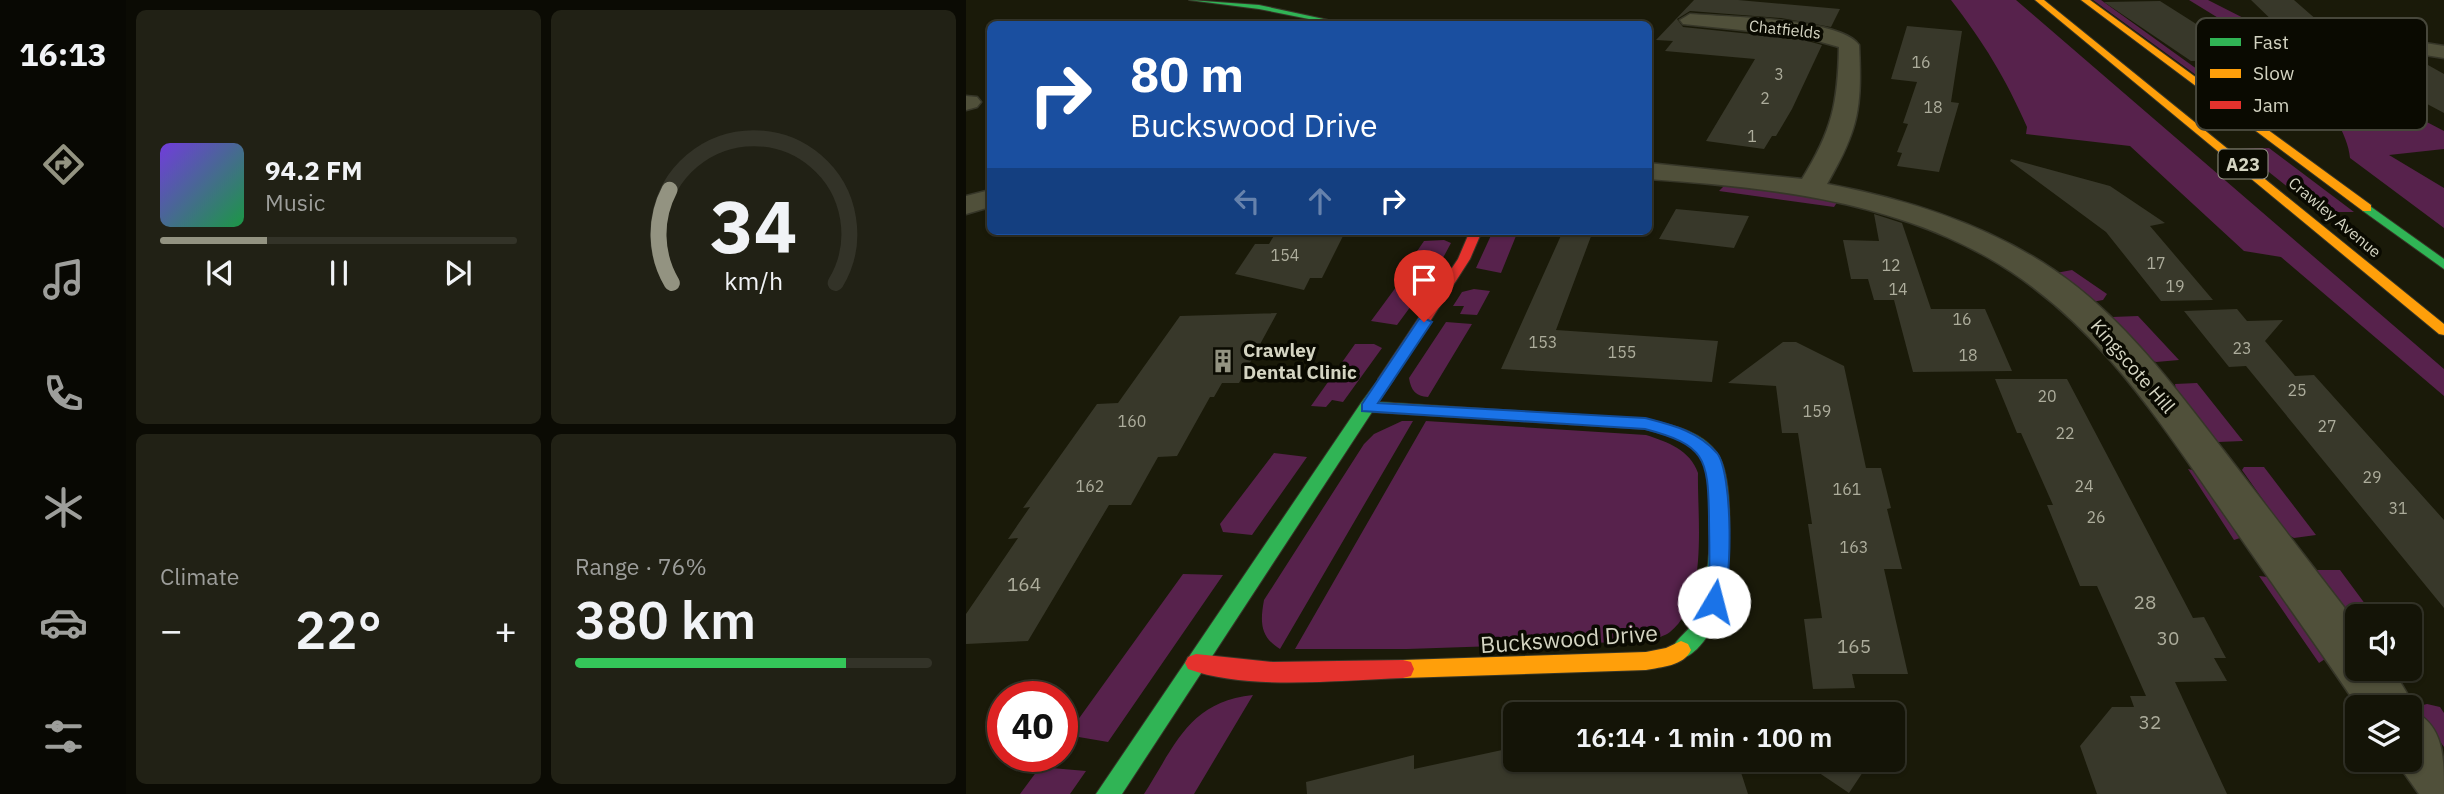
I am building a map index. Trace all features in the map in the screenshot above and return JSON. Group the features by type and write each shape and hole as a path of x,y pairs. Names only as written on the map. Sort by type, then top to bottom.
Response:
{"main road":[{"path":"1193,0 1259,7 1328,21"},
{"name":"Crawley Avenue","path":"2039,0 2196,128"},
{"name":"Crawley Avenue","path":"2085,0 2196,82"},
{"name":"Crawley Avenue","path":"2198,130 2444,331"},
{"name":"Crawley Avenue","path":"2261,130 2444,265"},
{"path":"1108,794 1450,282 1474,235"},
{"name":"Buckswood Drive","path":"1196,663 1235,671 1275,673 1636,662 1677,653 1699,631 1714,602 1718,577 1717,477 1712,459 1698,444 1676,432 1645,424 1367,407"}],"street":[{"name":"Chatfields","path":"1690,20 1826,33 1844,38 1849,45 1849,99 1845,119 1839,140 1810,188"},
{"name":"Kingscote Hill","path":"1652,171 1810,188 1889,206 1968,234 2042,277 2079,306 2120,346 2155,387 2345,648"},
{"path":"966,205 987,200"},
{"path":"2422,751 2444,781"}],"shaded area":[{"path":"1951,0 2016,0 2444,369 2444,396 2281,257 2244,251 2130,146 2026,134 2027,127 2002,76"},
{"path":"2093,0 2101,0 2196,68 2196,75"},
{"path":"2189,0 2208,0 2243,18 2218,18"},
{"path":"2427,122 2444,131 2444,149 2389,155 2444,188 2444,228 2350,158 2342,130 2427,130"},
{"path":"2269,148 2354,212 2319,212 2240,149"},
{"path":"1727,183 1838,201 1834,207 1719,191"},
{"path":"1491,235 1516,235 1501,273 1476,268"},
{"path":"1444,240 1451,243 1437,269 1405,269 1424,241"},
{"path":"2072,270 2107,294 2103,300 2092,302 2056,273"},
{"path":"1402,279 1430,280 1397,325 1371,321"},
{"path":"1474,289 1490,291 1477,315 1460,314 1464,306 1453,306 1462,292"},
{"path":"2138,316 2179,360 2156,362 2149,359 2112,320 2112,317"},
{"path":"1446,322 1472,324 1428,397 1420,395 1411,386 1409,378"},
{"path":"1355,344 1374,344 1382,348 1343,402 1332,400 1326,407 1311,406"},
{"path":"2197,383 2243,441 2218,442 2176,389 2175,384"},
{"path":"1402,421 1413,421 1280,649 1268,639 1263,628 1264,600 1364,444 1374,434"},
{"path":"1426,421 1646,435 1670,444 1684,453 1698,473 1699,535 1696,580 1691,600 1682,618 1666,635 1650,641 1407,649 1295,649"},
{"path":"1274,453 1307,457 1252,535 1223,532 1220,524"},
{"path":"2244,467 2264,467 2316,535 2294,538 2287,534 2242,470"},
{"path":"2188,469 2197,471 2243,537 2234,540"},
{"path":"2316,570 2340,570 2365,604 2345,604 2345,615 2315,574"},
{"path":"1183,574 1223,575 1108,742 1078,737 1078,720"},
{"path":"2259,576 2268,577 2325,659 2319,663"},
{"path":"1253,695 1194,794 1144,794 1186,728 1199,716 1213,706 1231,699"},
{"path":"2422,705 2440,707 2444,713 2444,747 2422,717"},
{"path":"1086,771 1070,794 1020,794 1036,772"}],"building":[{"path":"1694,0 1738,0 1840,9 1831,27 1781,18 1690,11 1677,19 1683,27 1800,39 1822,45 1792,109 1776,136 1772,136 1764,149 1706,141 1755,59 1665,51 1673,41 1656,40"},
{"path":"2251,0 2294,0 2315,18 2270,18"},
{"path":"2160,1 2196,24 2196,61 2191,61 2104,2"},
{"path":"1907,26 1962,31 1951,102 1959,103 1939,172 1897,166 1902,153 1897,152 1908,124 1903,123 1917,82 1891,79"},
{"path":"2427,64 2444,74 2444,113 2427,104"},
{"path":"2011,159 2110,186 2165,223 2150,226 2213,300 2161,301 2106,232 2010,161"},
{"path":"1676,209 1749,216 1734,248 1659,239"},
{"path":"1874,214 1902,223 1931,309 1985,309 2012,371 1913,372 1894,300 1874,300 1868,279 1851,279 1843,240 1879,241"},
{"path":"1274,235 1344,235 1322,278 1310,278 1304,290 1235,274 1255,244 1269,244"},
{"path":"1561,235 1592,235 1556,330 1718,341 1712,382 1501,369"},
{"path":"2237,309 2247,321 2283,320 2265,341 2295,376 2314,375 2444,520 2444,608 2246,366 2229,367 2184,311"},
{"path":"1277,313 1239,383 1222,383 1214,397 1210,397 1177,456 1158,457 1131,505 1109,505 1028,641 966,644 966,614 1018,538 1008,539 1030,507 1023,508 1097,404 1118,403 1180,316"},
{"path":"1783,342 1796,342 1844,366 1866,468 1881,468 1891,508 1887,509 1902,569 1884,569 1908,674 1852,674 1855,688 1813,689 1804,619 1822,618 1808,524 1812,524 1798,433 1782,433 1776,386 1728,383"},
{"path":"1995,379 2067,379 2193,618 2204,617 2226,658 2214,658 2227,681 2175,682 2227,794 2097,794 2080,746 2112,707 2134,707 2130,696 2146,696 2097,586 2080,586 2047,505 2053,505 2021,433 2017,433"},
{"path":"1503,750 1503,772 1741,772 1748,794 1307,794 1306,782 1414,755 1414,769"},
{"path":"1818,772 1863,772 1849,793"}],"traffic: fast":[{"path":"1193,0 1259,7 1328,21"},
{"path":"2367,208 2444,265"},
{"path":"1108,794 1386,379"},
{"path":"1367,407 1645,424 1681,435 1698,444 1711,457 1716,469 1720,509 1718,557 1713,598 1707,617 1691,642 1681,650"}],"traffic: slow":[{"path":"2039,0 2196,128"},
{"path":"2085,0 2196,82"},
{"path":"2198,130 2444,331"},
{"path":"2261,130 2367,208"},
{"path":"1403,669 1646,661 1670,656 1681,650"}],"traffic: jam":[{"path":"1386,379 1464,259 1474,235"},
{"path":"1196,663 1273,672 1403,669"}],"place":[{"name":"Crawley Dental Clinic","path":"1223,361"}],"route":[{"path":"1424,322 1367,407 1645,424 1676,432 1698,444 1712,459 1717,477 1718,577 1714,602"}]}
